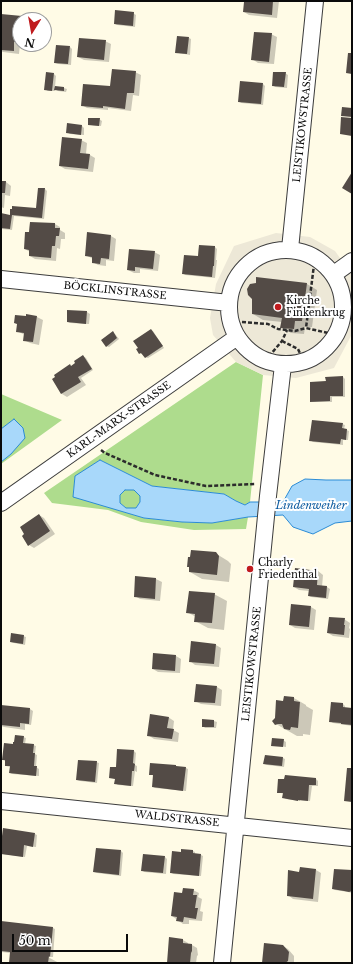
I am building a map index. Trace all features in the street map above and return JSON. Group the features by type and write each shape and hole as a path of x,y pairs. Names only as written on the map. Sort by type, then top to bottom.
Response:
{"street":[{"name":"LEISTIKOWSTRASSE","path":"290,249 316,1"},
{"path":"290,249 315,257 334,274 342,293 348,315 337,335 323,352 304,362 282,365 265,361 249,351 237,337 230,320 229,303 234,282 248,264 267,252 290,249"},
{"path":"334,274 352,261"},
{"name":"BÖCKLINSTRASSE","path":"1,279 229,303"},
{"name":"KARL-MARX-STRASSE","path":"1,503 237,337"},
{"name":"LEISTIKOWSTRASSE","path":"222,963 282,365"},
{"name":"WALDSTRASSE","path":"1,801 352,838"}],"path":[{"path":"306,328 315,257"},
{"path":"230,320 268,324 278,329 295,331 306,328 337,335"},
{"path":"265,361 282,341 286,330"},
{"path":"282,341 298,349 304,362"},
{"path":"89,442 105,453 155,475 206,486 269,490"}],"green space":[{"path":"236,362 263,375 250,502 245,505 224,494 152,486 100,460 75,477 73,496 144,518 182,522 212,523 248,517 246,529 194,530 141,522 108,510 52,503 44,493"},
{"path":"1,394 62,420 1,464 1,462 11,454 15,419 1,429"},
{"path":"125,490 134,490 140,495 140,502 136,508 126,508 120,503 120,495"}],"shaded area":[{"path":"276,233 310,237 335,251 352,275 352,334 334,368 296,378 263,375 236,362 213,335 210,318 216,284 234,246"}],"water":[{"path":"14,419 23,428 25,438 11,454 1,462 1,429"},
{"name":"Lindenweiher","path":"100,460 152,486 224,494 245,505 250,502 283,502 292,486 305,479 352,480 352,521 335,523 313,534 293,527 283,515 248,517 212,523 182,522 144,518 73,497 75,476","holes":["125,490 134,490 140,496 140,502 136,508 126,508 120,503 120,495"]}],"building":[{"path":"273,1 272,15 243,12 244,2"},
{"path":"115,10 134,12 133,26 114,24"},
{"path":"1,14 12,15 12,51 1,50"},
{"path":"254,32 272,33 269,62 251,60"},
{"path":"177,36 189,37 187,54 175,53"},
{"path":"79,38 106,40 104,60 77,57"},
{"path":"56,45 70,46 68,64 54,63"},
{"path":"348,53 352,53 352,74 346,73"},
{"path":"112,69 136,71 134,93 127,93 125,109 103,106 103,108 81,106 83,84 110,86"},
{"path":"46,72 54,73 52,91 44,90"},
{"path":"273,72 286,72 284,87 272,86"},
{"path":"240,81 263,83 261,104 238,102"},
{"path":"55,86 64,87 64,91 54,90"},
{"path":"342,107 352,108 352,117 341,116"},
{"path":"341,117 352,118 352,136 340,134"},
{"path":"88,118 100,118 99,126 88,125"},
{"path":"67,123 82,125 81,135 66,133"},
{"path":"62,137 82,139 80,153 90,154 88,169 59,166"},
{"path":"352,172 352,194 342,188"},
{"path":"1,181 6,181 5,193 1,193"},
{"path":"38,188 45,188 42,218 12,215 10,229 1,228 1,213 10,215 10,209 12,209 12,206 36,208"},
{"path":"30,222 55,223 55,228 60,228 59,236 56,236 55,246 52,246 51,258 29,256 29,250 24,249 25,232 29,232"},
{"path":"87,232 111,235 109,259 101,258 100,264 92,263 92,257 85,256"},
{"path":"199,245 215,246 212,277 182,274 184,255 198,256"},
{"path":"129,249 155,251 153,269 135,267 135,271 127,270"},
{"name":"Kirche Finkenkrug","path":"256,277 307,283 302,321 295,321 294,329 280,328 282,318 252,314 252,299 248,295 247,289 250,284 256,283"},
{"path":"67,310 87,311 86,324 67,322"},
{"path":"26,314 37,316 33,342 23,341 24,333 16,332 17,324 14,323 15,315 26,316"},
{"path":"151,329 163,346 145,358 141,353 139,354 136,349 138,348 133,341"},
{"path":"113,331 117,338 106,347 101,340"},
{"path":"83,355 92,369 78,377 81,382 61,394 52,379 55,377 54,375 70,364 71,366 75,363 74,361"},
{"path":"343,376 343,396 330,396 330,401 310,402 310,382 326,381 325,377"},
{"path":"312,420 343,423 342,428 347,429 346,440 341,439 340,444 309,441"},
{"path":"39,514 50,531 28,546 22,536 24,534 20,527"},
{"path":"191,550 216,552 219,556 217,575 189,572 189,567 187,567 188,557 190,557"},
{"path":"295,568 318,571 317,585 327,586 326,598 308,596 309,589 293,587"},
{"path":"135,576 156,578 155,599 134,597"},
{"path":"189,591 215,593 212,623 194,622 195,614 186,613"},
{"path":"291,604 311,606 309,627 289,625"},
{"path":"329,617 345,618 344,635 327,633"},
{"path":"11,633 24,635 23,644 10,642"},
{"path":"191,641 216,644 214,664 189,662"},
{"path":"153,653 176,655 175,671 152,669"},
{"path":"196,684 217,686 215,703 194,702"},
{"path":"284,696 294,697 294,701 300,702 298,728 291,727 290,730 284,729 282,724 275,725 272,721 275,718 276,700 283,701"},
{"path":"331,702 343,703 343,707 352,708 352,725 329,722"},
{"path":"1,705 30,708 29,724 20,723 20,727 1,725"},
{"path":"150,714 169,717 167,728 174,729 172,739 147,736"},
{"path":"202,719 214,720 214,727 202,727"},
{"path":"15,735 24,736 23,743 34,744 34,766 37,766 36,776 9,773 10,766 5,766 5,760 2,760 4,743 13,744"},
{"path":"272,738 284,739 283,747 271,746"},
{"path":"117,749 134,750 133,763 135,764 134,771 132,771 131,786 114,784 115,779 109,778 110,767 116,767"},
{"path":"265,755 283,757 282,766 263,764"},
{"path":"78,760 97,761 95,782 76,780"},
{"path":"150,763 186,767 183,791 152,787 153,775 149,775"},
{"path":"347,768 352,768 352,802 344,801"},
{"path":"285,775 316,778 316,785 309,785 308,801 282,798 283,793 277,793 278,779 284,779"},
{"path":"3,828 35,833 33,847 24,845 23,857 1,854"},
{"path":"96,848 121,850 119,875 93,872"},
{"path":"181,849 193,850 193,853 201,854 199,876 170,873 172,851 181,852"},
{"path":"143,854 165,856 163,873 141,871"},
{"path":"300,867 316,869 313,899 287,896 288,870 299,872"},
{"path":"334,869 352,870 352,891 349,892 332,889"},
{"path":"183,888 194,889 193,895 197,895 195,908 198,908 196,919 184,917 183,922 176,921 177,917 171,916 174,892 182,893"},
{"path":"1,921 53,927 48,963 9,963 10,952 1,951"},
{"path":"169,937 183,939 183,943 192,944 190,963 167,963"},
{"path":"264,943 283,945 289,952 288,961 285,963 262,963"}],"place":[{"name":"Kirche Finkenkrug","path":"278,307"},
{"name":"Charly Friedenthal","path":"250,569"}]}
